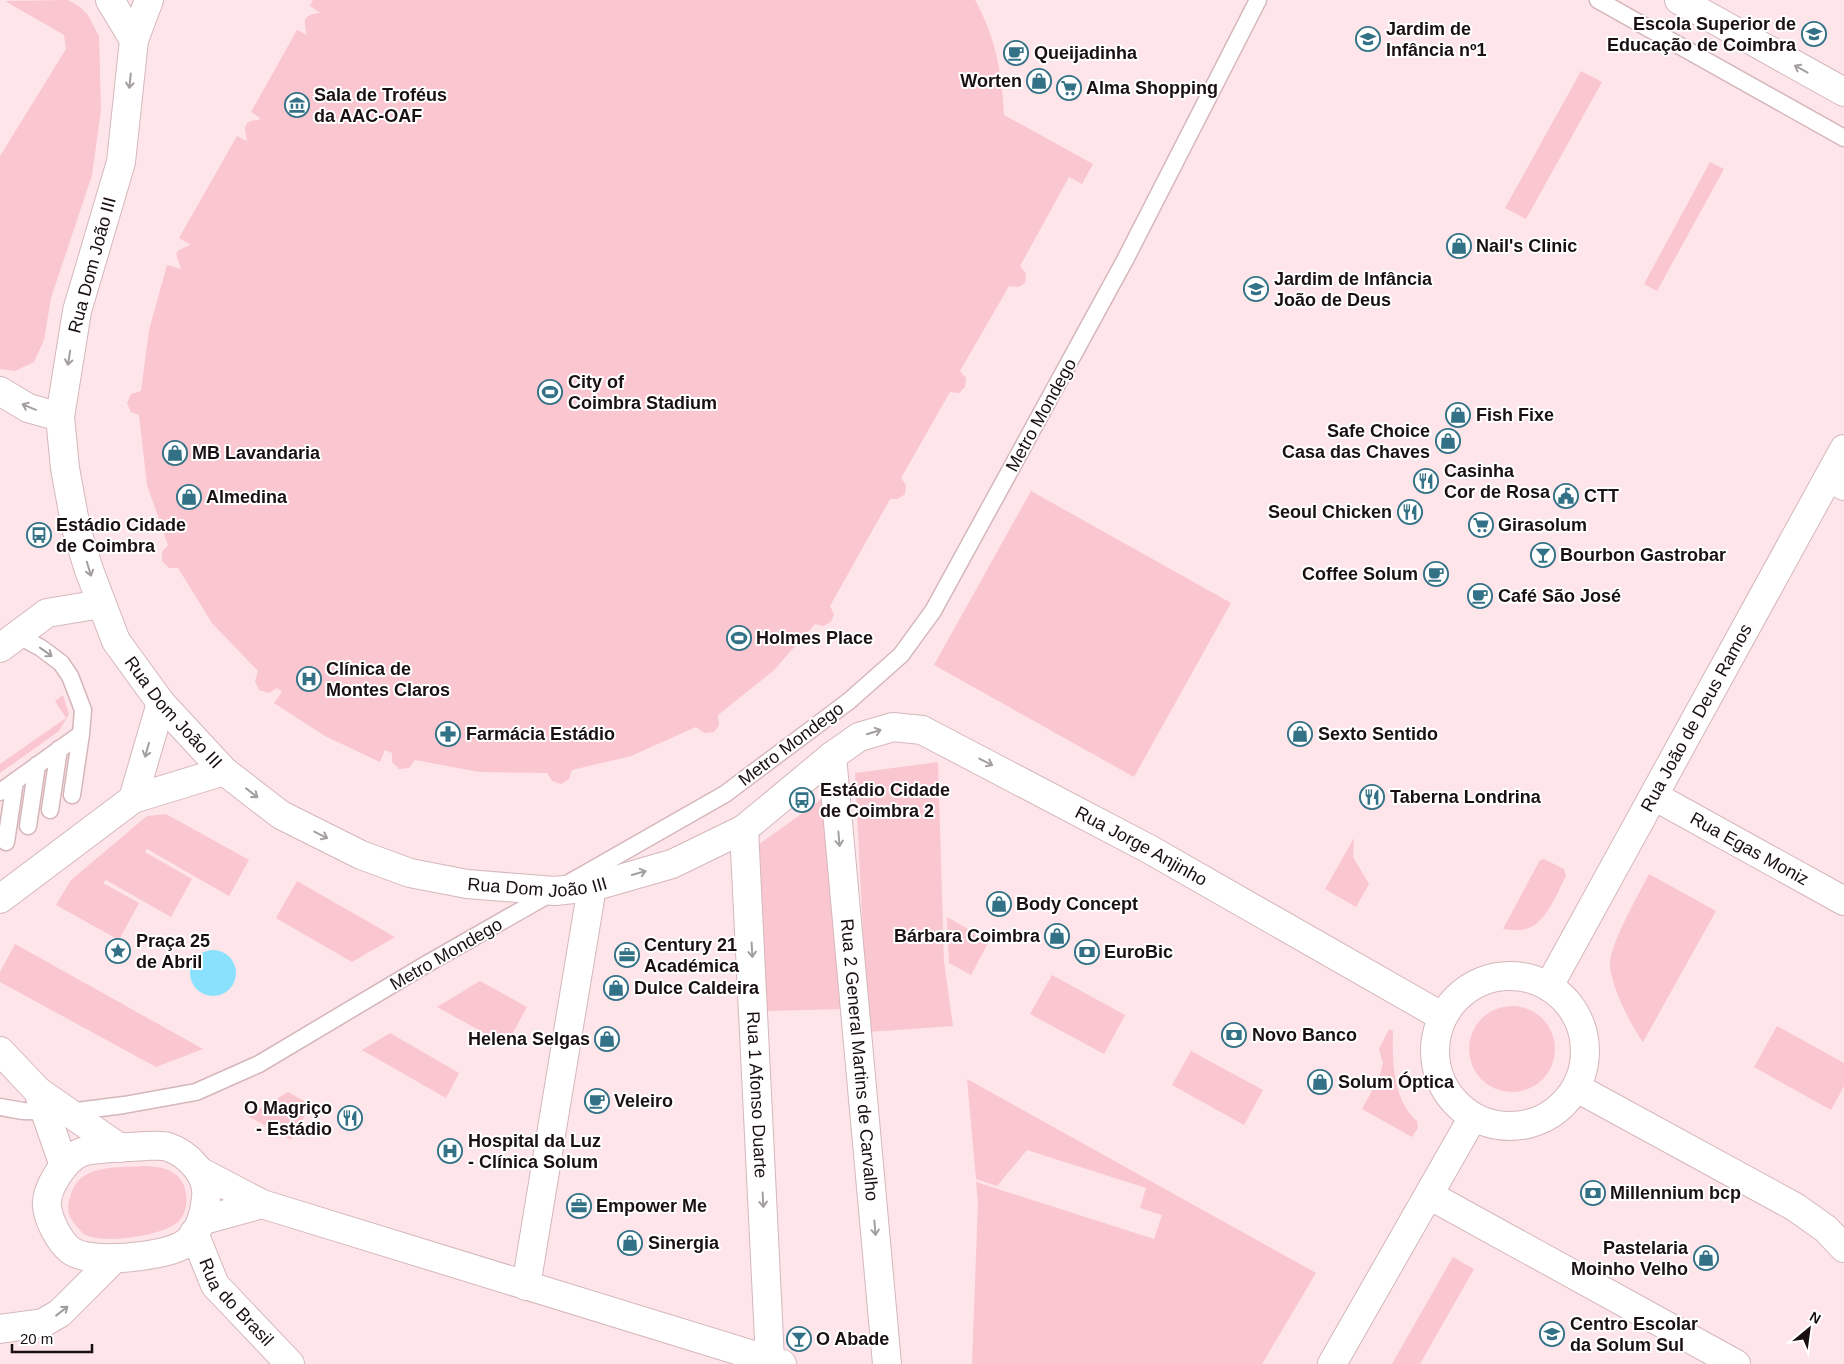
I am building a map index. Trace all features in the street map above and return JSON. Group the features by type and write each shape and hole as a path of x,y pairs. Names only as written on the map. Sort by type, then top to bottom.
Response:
{"street":[{"path":"110,0 134,40"},
{"name":"Rua Dom João III","path":"149,0 134,40 121,162 77,311 60,417 65,468 76,528 101,604 116,641 161,703 224,771 281,815 369,858 410,873 467,884 555,891 592,887 672,864 744,829 832,756"},
{"path":"1679,0 1844,92"},
{"path":"0,391 28,408 60,417"},
{"name":"Rua João de Deus Ramos","path":"1549,986 1654,796 1836,482 1844,449"},
{"path":"9,642 48,613 101,604"},
{"path":"133,799 161,703"},
{"name":"Rua Jorge Anjinho","path":"832,756 859,737 893,727 922,730 1149,849 1443,1017"},
{"name":"Rua 2 General Martins de Carvalho","path":"832,756 887,1364"},
{"path":"0,899 133,799 224,771"},
{"name":"Rua Egas Moniz","path":"1654,796 1844,902"},
{"name":"Rua 1 Afonso Duarte","path":"744,829 750,902 776,1362"},
{"path":"526,1286 592,887"},
{"path":"1501,976 1526,977 1549,986 1568,1002 1580,1023 1586,1046 1584,1068 1577,1088 1562,1107 1542,1121 1519,1127 1495,1126 1473,1117 1455,1103 1442,1084 1435,1062 1436,1038 1443,1017 1457,997 1478,983 1501,976"},
{"path":"0,1051 51,1105 120,1148"},
{"path":"1577,1088 1795,1207 1826,1229 1844,1248"},
{"path":"51,1105 64,1166"},
{"path":"1332,1364 1473,1117"},
{"name":"Rua do Brasil","path":"168,1147 188,1159 201,1172 207,1192 199,1226 182,1246 152,1254 115,1258 89,1257 70,1250 53,1226 47,1206 54,1180 64,1166 82,1152 120,1148 168,1147"},
{"path":"201,1172 262,1204 776,1362"},
{"path":"1429,1195 1736,1364"},
{"path":"199,1226 262,1204"},
{"name":"Rua do Brasil","path":"199,1226 216,1285 290,1364"},
{"path":"0,1329 43,1323 60,1313 115,1258"}],"lane":[{"name":"Metro Mondego","path":"0,1107 51,1105 196,1092 259,1064 725,794 848,702 901,656 933,611 1125,260 1258,0"},
{"path":"1598,0 1844,138"},
{"path":"9,642 41,648 61,663 70,676 84,710 72,795"},
{"path":"0,792 81,734"},
{"path":"50,810 59,749"},
{"path":"28,826 37,765"},
{"path":"6,842 15,781"}],"shaded area":[{"path":"68,0 80,7 88,15 99,36 101,110 92,175 51,298 44,340 34,362 15,371 0,369 0,156 66,49 64,35 5,1"},
{"name":"City of Coimbra Stadium","path":"313,0 975,0 988,28 997,56 1002,85 1004,115 1093,164 1082,184 1069,177 1020,266 1026,273 1025,283 1019,287 1009,286 960,371 966,378 965,387 959,393 950,392 901,478 906,485 905,494 898,499 890,499 830,606 834,614 831,622 823,626 815,624 773,671 718,715 719,725 714,732 704,733 696,727 631,756 572,770 569,779 561,784 552,781 547,773 479,772 415,760 409,768 399,769 392,762 392,753 385,750 380,762 325,736 274,703 282,692 277,688 269,693 259,690 255,681 258,671 212,623 178,568 169,568 162,561 162,552 168,545 147,485 139,415 131,412 127,403 131,394 141,391 149,330 167,265 181,269 177,253 180,249 191,245 179,238 237,136 247,141 245,130 247,124 253,120 259,120 260,118 251,112 297,30 307,35 305,20 310,15 320,13 310,6"},
{"path":"1581,71 1602,82 1526,219 1505,208"},
{"path":"1710,162 1724,169 1657,291 1644,284"},
{"path":"1031,491 1231,603 1134,777 934,665"},
{"path":"63,695 69,714 59,731 0,773 0,764 66,718 55,701"},
{"path":"938,762 944,962 953,1026 868,1032 855,773"},
{"path":"826,796 847,1009 765,1011 754,848"},
{"path":"166,814 249,860 229,896 147,849 145,852 192,879 171,917 106,880 103,883 139,903 119,940 56,905 71,880 147,816"},
{"path":"1354,838 1353,857 1369,884 1356,907 1325,889"},
{"path":"1544,859 1564,869 1566,876 1550,907 1545,915 1533,926 1520,930 1503,929 1540,860"},
{"path":"1649,874 1716,911 1643,1042 1618,995 1610,965 1614,945 1619,933"},
{"path":"297,881 395,937 352,962 276,918"},
{"path":"947,917 989,941 971,975 949,963"},
{"path":"15,944 203,1049 156,1067 0,982 0,972"},
{"path":"1052,975 1125,1015 1104,1054 1030,1014"},
{"path":"480,981 527,1007 506,1045 437,1007"},
{"path":"1512,1006 1528,1009 1536,1013 1548,1025 1552,1033 1555,1049 1552,1065 1548,1073 1536,1085 1528,1089 1512,1092 1496,1089 1488,1085 1476,1073 1472,1065 1469,1049 1472,1033 1476,1025 1488,1013 1496,1009"},
{"path":"1777,1026 1844,1063 1844,1086 1831,1110 1754,1067"},
{"path":"1389,1029 1393,1031 1394,1067 1399,1091 1409,1112 1417,1121 1418,1128 1412,1137 1362,1109 1379,1078 1383,1063 1379,1049"},
{"path":"390,1033 459,1073 446,1098 362,1050"},
{"path":"1191,1051 1263,1090 1244,1125 1172,1085"},
{"path":"967,1079 1316,1273 1262,1364 972,1364 978,1202 976,1182 1154,1239 1162,1215 1140,1208 1146,1188 1027,1150 997,1186 976,1179"},
{"path":"288,1092 311,1105 291,1140 248,1116"},
{"path":"146,1166 168,1170 180,1178 185,1190 186,1203 183,1216 179,1221 161,1231 118,1239 92,1237 82,1233 70,1217 68,1210 70,1197 76,1184 83,1177 102,1169"},
{"path":"1453,1257 1474,1269 1420,1364 1392,1364"}],"water":[{"path":"213,950 226,954 232,960 236,973 232,986 226,992 213,996 200,992 194,986 190,973 194,960 200,954"}],"place":[{"name":"Escola Superior de Educação de Coimbra","path":"1814,34"},
{"name":"Jardim de Infância nº1","path":"1368,39"},
{"name":"Queijadinha","path":"1016,53"},
{"name":"Worten","path":"1039,81"},
{"name":"Alma Shopping","path":"1069,88"},
{"name":"Sala de Troféus da AAC-OAF","path":"297,105"},
{"name":"Nail's Clinic","path":"1459,246"},
{"name":"Jardim de Infância João de Deus","path":"1256,289"},
{"name":"City of Coimbra Stadium","path":"550,392"},
{"name":"Fish Fixe","path":"1458,415"},
{"name":"Safe Choice Casa das Chaves","path":"1448,441"},
{"name":"MB Lavandaria","path":"175,453"},
{"name":"Casinha Cor de Rosa","path":"1426,481"},
{"name":"CTT","path":"1566,496"},
{"name":"Almedina","path":"189,497"},
{"name":"Seoul Chicken","path":"1410,512"},
{"name":"Girasolum","path":"1481,525"},
{"name":"Estádio Cidade de Coimbra","path":"39,535"},
{"name":"Bourbon Gastrobar","path":"1543,555"},
{"name":"Coffee Solum","path":"1436,574"},
{"name":"Café São José","path":"1480,596"},
{"name":"Holmes Place","path":"739,638"},
{"name":"Clínica de Montes Claros","path":"309,679"},
{"name":"Farmácia Estádio","path":"448,734"},
{"name":"Sexto Sentido","path":"1300,734"},
{"name":"Taberna Londrina","path":"1372,797"},
{"name":"Estádio Cidade de Coimbra 2","path":"802,800"},
{"name":"Body Concept","path":"999,904"},
{"name":"Bárbara Coimbra","path":"1057,936"},
{"name":"Praça 25 de Abril","path":"118,951"},
{"name":"EuroBic","path":"1087,952"},
{"name":"Century 21 Académica","path":"627,955"},
{"name":"Dulce Caldeira","path":"616,988"},
{"name":"Novo Banco","path":"1234,1035"},
{"name":"Helena Selgas","path":"607,1039"},
{"name":"Solum Óptica","path":"1320,1082"},
{"name":"Veleiro","path":"597,1101"},
{"name":"O Magriço - Estádio","path":"350,1118"},
{"name":"Hospital da Luz - Clínica Solum","path":"450,1151"},
{"name":"Millennium bcp","path":"1593,1193"},
{"name":"Empower Me","path":"579,1206"},
{"name":"Sinergia","path":"630,1243"},
{"name":"Pastelaria Moinho Velho","path":"1706,1258"},
{"name":"Centro Escolar da Solum Sul","path":"1552,1334"},
{"name":"O Abade","path":"799,1339"}]}
